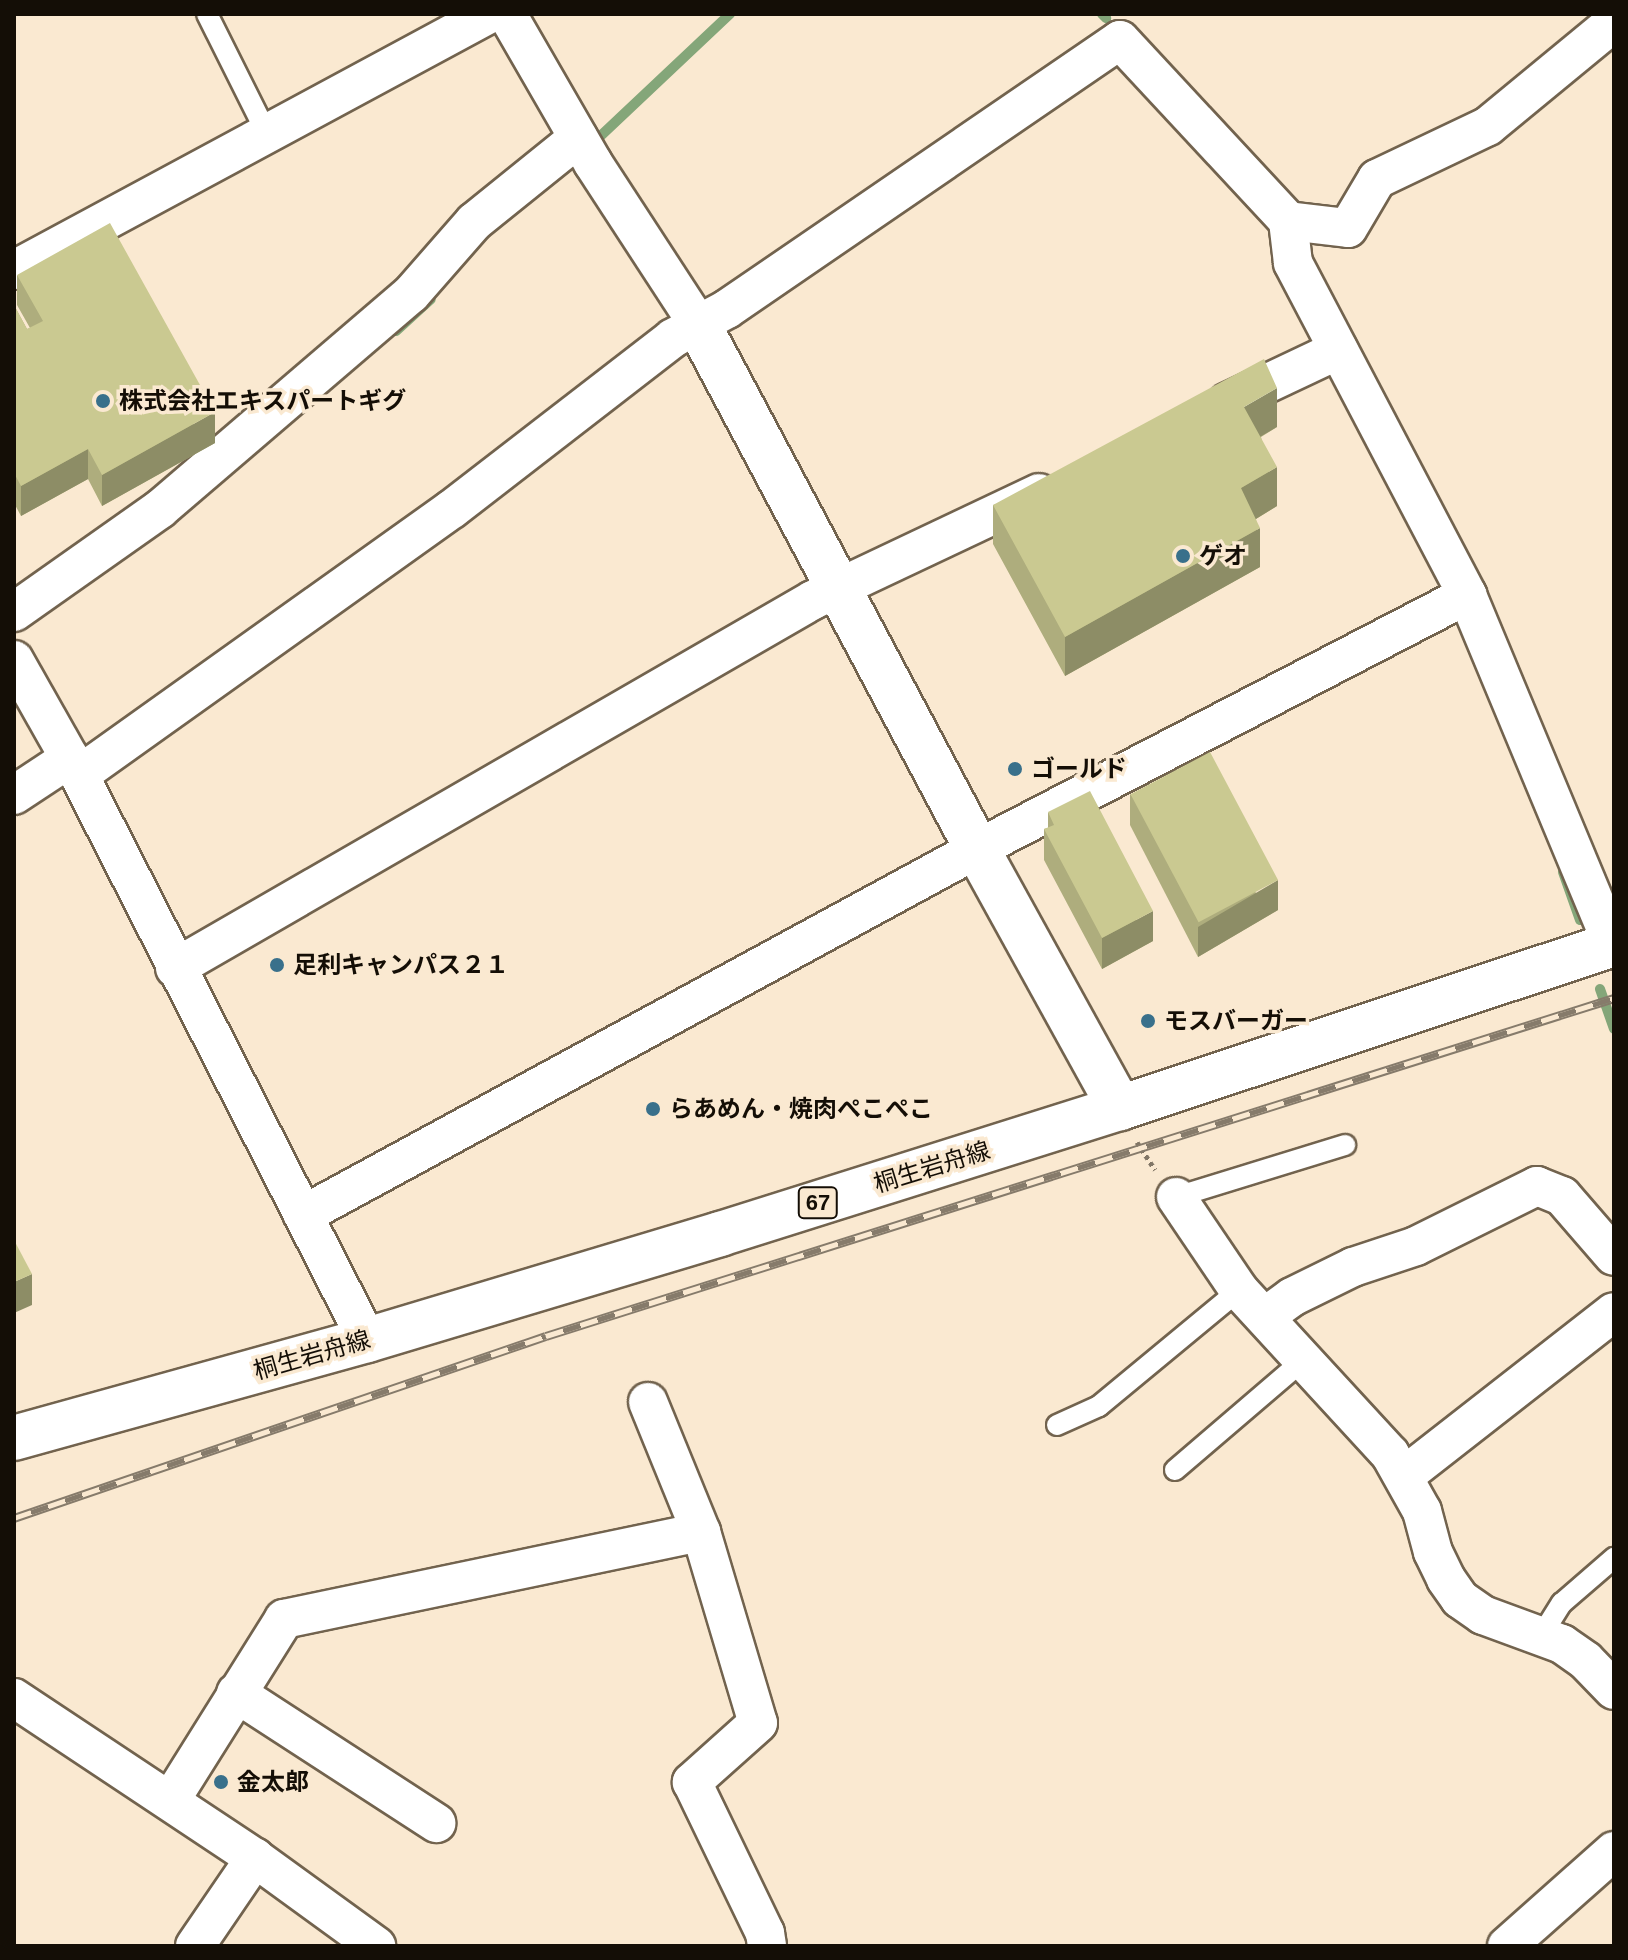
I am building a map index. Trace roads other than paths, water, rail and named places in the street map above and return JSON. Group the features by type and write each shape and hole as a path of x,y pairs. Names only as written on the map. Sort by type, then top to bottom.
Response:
{"main road":[{"path":"698,324 977,849 1125,1119"},
{"name":"桐生岩舟線","path":"14,1438 367,1340 1125,1119 1614,944"}],"street":[{"path":"14,270 489,14"},
{"path":"507,14 585,149 698,324"},
{"path":"1288,221 1348,228 1377,179 1488,126 1614,22"},
{"path":"14,795 74,766 452,509 673,338 727,309 1120,40 1288,221 1293,263 1467,595 1614,944"},
{"path":"14,612 160,509 411,294 474,222 585,149"},
{"path":"1196,418 1338,350"},
{"path":"175,968 838,587 1068,479"},
{"path":"303,1215 977,849 1467,595"},
{"path":"14,660 74,766 367,1340"},
{"path":"1166,1184 1239,1290 1266,1316 1302,1361 1371,1431 1404,1476 1422,1511 1433,1552 1460,1599 1483,1615 1562,1644 1586,1661 1614,1690"},
{"path":"1266,1316 1292,1297 1353,1267 1416,1246 1537,1186 1562,1196 1614,1256"},
{"path":"1404,1476 1614,1312"},
{"path":"648,1402 701,1532 758,1723 692,1782 765,1933 767,1946"},
{"path":"170,1801 284,1619 701,1532"},
{"path":"236,1693 436,1823"},
{"path":"14,1698 255,1858 376,1946"},
{"path":"1507,1946 1614,1851"},
{"path":"195,1946 255,1858"}],"lane":[{"path":"207,14 267,134"},
{"path":"1166,1184 1345,1145"},
{"path":"1057,1425 1099,1406 1239,1290"},
{"path":"1175,1470 1302,1361"},
{"path":"1541,1636 1562,1603 1614,1558"}],"waterway":[{"path":"592,144 730,14"},
{"path":"1102,14 1106,18"},
{"path":"396,331 431,299"},
{"path":"1563,872 1580,920"},
{"path":"1600,989 1614,1029"}],"railway":[{"path":"14,1518 546,1336 1614,998"}],"place":[{"name":"株式会社エキスパートギグ","path":"103,401"},
{"name":"ゲオ","path":"1183,556"},
{"name":"ゴールド","path":"1015,769"},
{"name":"足利キャンパス２１","path":"277,965"},
{"name":"モスバーガー","path":"1148,1021"},
{"name":"らあめん・焼肉ぺこぺこ","path":"653,1109"},
{"name":"金太郎","path":"221,1782"}]}
